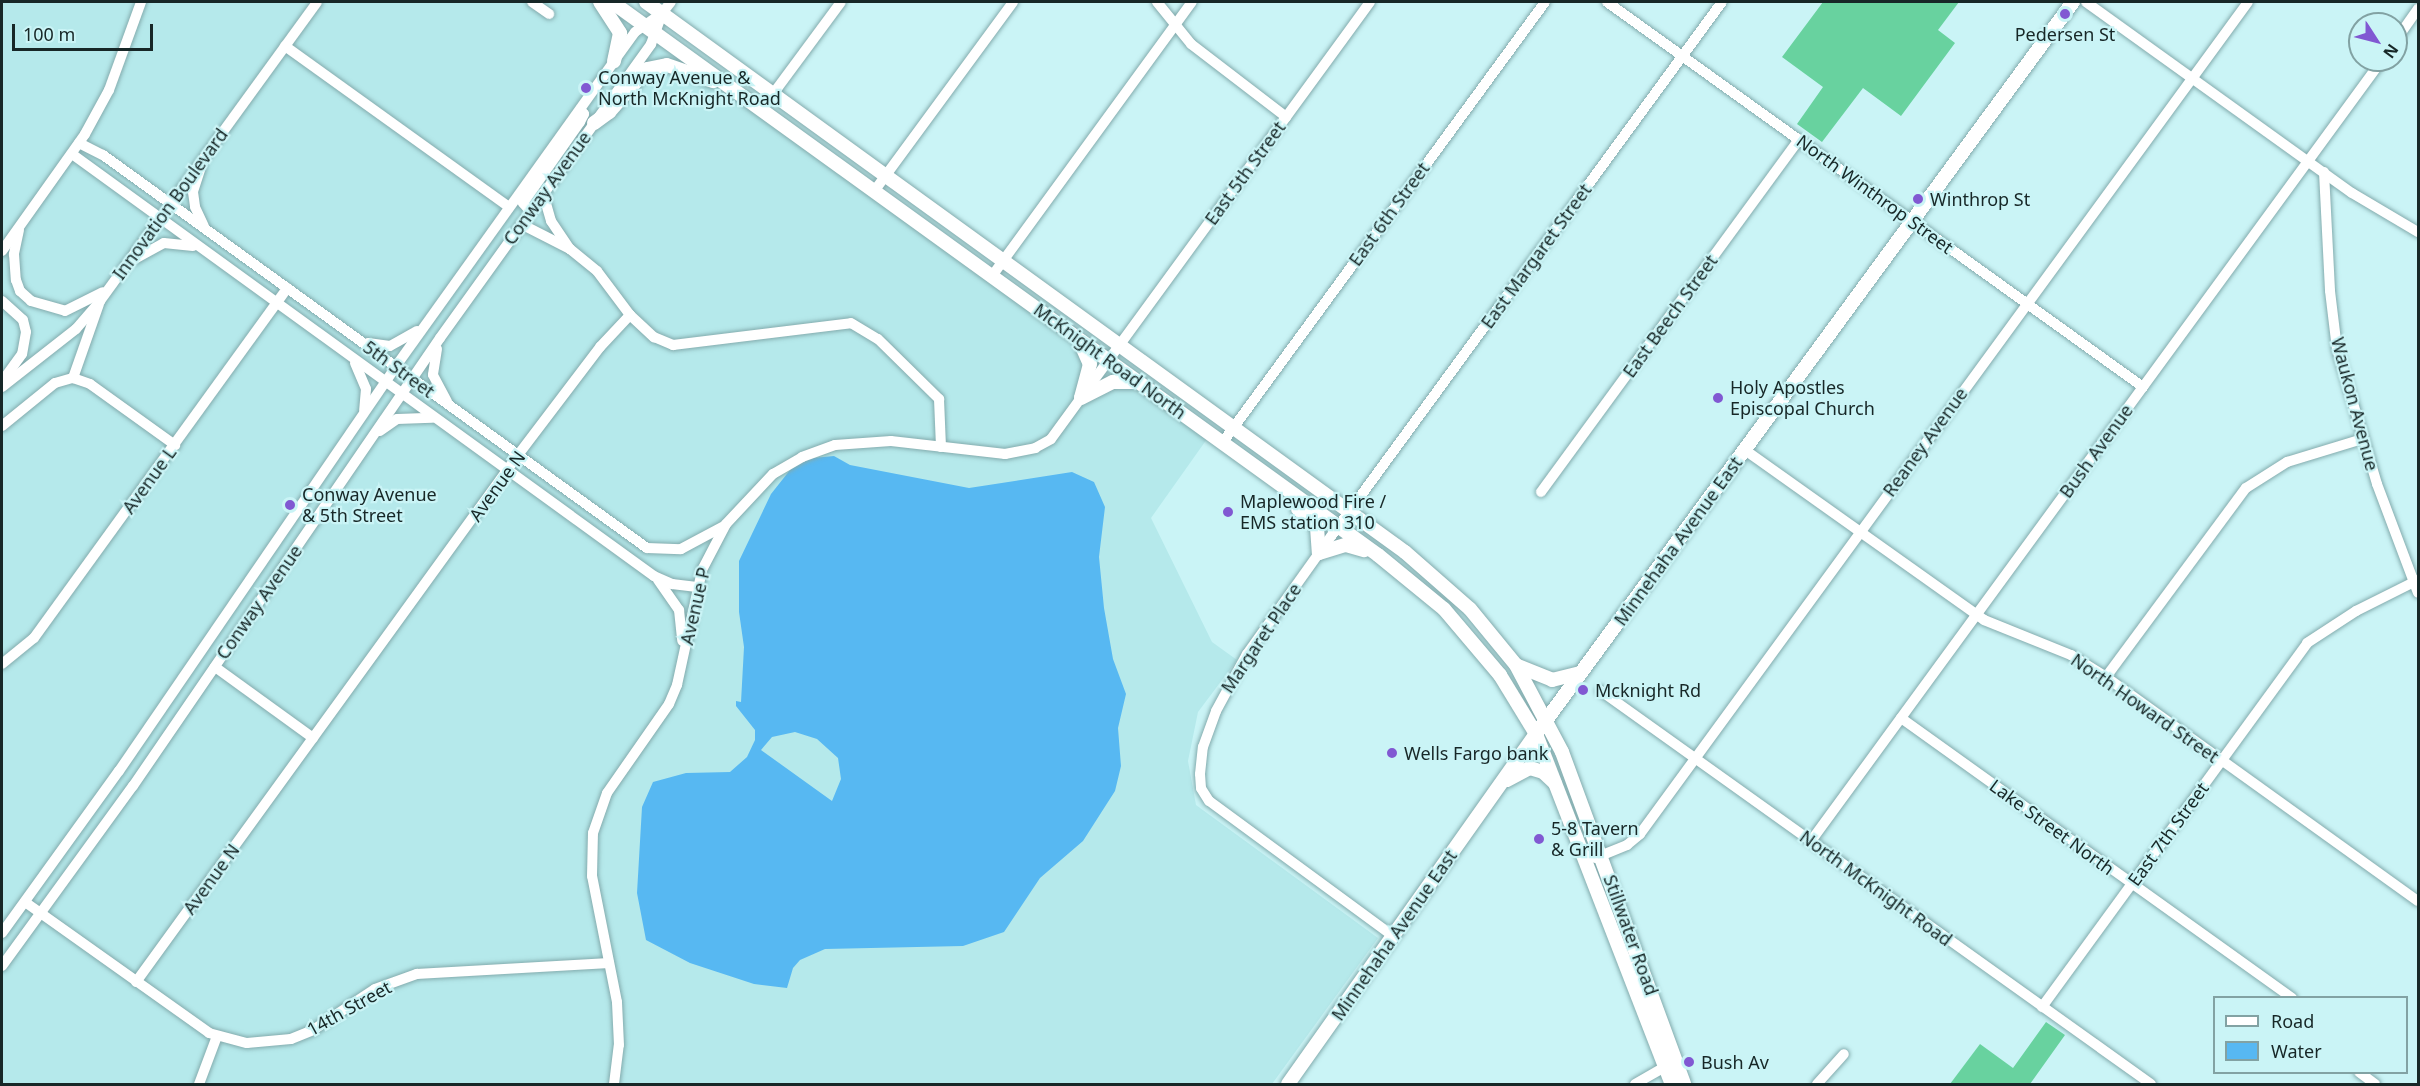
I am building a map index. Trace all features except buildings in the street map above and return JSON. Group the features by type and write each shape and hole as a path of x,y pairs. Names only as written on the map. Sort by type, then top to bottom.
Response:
{"main road":[{"path":"600,2 620,33 614,61"},
{"path":"612,2 650,29"},
{"path":"646,2 667,7"},
{"name":"Minnehaha Avenue East","path":"1288,1084 1536,734 2073,2"},
{"name":"McKnight Road North","path":"667,7 773,94 1434,574 1481,621 1516,665 1547,720"},
{"name":"McKnight Road North","path":"650,29 1223,442 1433,598 1466,633 1500,675 1536,734"},
{"path":"594,123 609,112 641,74 657,66 679,68 732,88"},
{"path":"1073,334 1087,350 1090,364 1089,381 1081,398"},
{"path":"1081,398 1113,382 1140,382"},
{"path":"1276,482 1288,501 1317,527 1319,553 1346,545 1378,555"},
{"path":"1516,665 1552,680 1583,672"},
{"name":"Stillwater Road","path":"1547,720 1602,855 1671,1064 1672,1084"},
{"name":"Stillwater Road","path":"1536,734 1586,862 1671,1064 1684,1084"},
{"path":"1499,787 1517,772 1530,768 1543,772 1555,783"}],"street":[{"path":"3,247 72,154 109,90 141,2"},
{"name":"Innovation Boulevard","path":"2,384 76,329 100,301 317,2"},
{"path":"532,2 549,14"},
{"path":"773,94 841,2"},
{"path":"875,190 1013,2"},
{"path":"1157,2 1173,26 1208,59 1286,117"},
{"path":"992,276 1192,2"},
{"name":"East 5th Street","path":"1108,360 1370,2"},
{"name":"East 6th Street","path":"1223,442 1545,2"},
{"name":"North Winthrop Street","path":"1607,2 2143,387"},
{"name":"East Margaret Street","path":"1337,527 1722,2"},
{"path":"2086,2 2308,161 2418,232"},
{"name":"Reaney Avenue","path":"1586,862 1634,840 2248,2"},
{"name":"Conway Avenue","path":"2,933 509,207 635,32 650,29 667,7"},
{"path":"2408,23 2418,9"},
{"name":"Conway Avenue","path":"2,966 215,667 440,338 651,44 650,29"},
{"path":"285,46 509,207"},
{"name":"Bush Avenue","path":"1811,841 2373,72"},
{"path":"530,212 523,203 580,122 584,114 580,109"},
{"name":"East Beech Street","path":"1540,492 1799,139"},
{"name":"5th Street","path":"79,143 103,155 647,548 681,549 726,524"},
{"name":"5th Street","path":"72,154 654,576 672,584 697,587"},
{"path":"206,154 193,192 195,207 208,231"},
{"name":"Waukon Avenue","path":"2324,172 2333,322 2346,386 2362,439 2417,585"},
{"path":"543,193 551,221 570,249 609,284 630,315 654,337 673,345 851,323 878,339 939,399 940,447"},
{"path":"521,224 570,249"},
{"path":"19,227 14,254 16,280 20,291 31,301 65,311 108,289"},
{"path":"126,265 164,243 176,241 201,248"},
{"name":"Avenue L","path":"2,664 34,639 287,288"},
{"path":"73,378 100,301"},
{"path":"2,384 19,360 26,338 22,320 4,303"},
{"name":"Avenue N","path":"136,982 518,455 600,347 630,315"},
{"path":"363,342 390,346 401,342 428,321"},
{"path":"440,338 433,375 455,410"},
{"path":"352,357 366,389 363,415"},
{"name":"Avenue P","path":"614,1084 618,1025 592,876 593,833 607,793 669,704 682,663 697,587 708,554 726,524 772,474 818,450 872,441 1005,454 1035,448 1062,427 1108,360"},
{"path":"2,426 55,383 73,378 90,384 175,445"},
{"path":"373,437 397,419 425,415 437,419"},
{"path":"2106,677 2246,488 2287,462 2362,439"},
{"name":"North Howard Street","path":"1745,450 1976,615 2071,656 2106,677 2418,901"},
{"name":"Margaret Place","path":"1337,527 1227,686 1203,747 1201,788 1220,810 1393,936"},
{"path":"654,576 679,610 682,663"},
{"name":"East 7th Street","path":"2042,1007 2307,643 2322,630 2417,585"},
{"path":"215,667 313,738"},
{"name":"North McKnight Road","path":"1601,691 2151,1084"},
{"name":"Lake Street North","path":"1901,718 2289,996"},
{"name":"14th Street","path":"25,902 136,982 218,1036 247,1043 291,1039 313,1030 375,989 417,974 609,963"},
{"path":"1375,923 1383,951"},
{"path":"199,1084 218,1036"},
{"path":"1817,1084 1844,1054"},
{"path":"1635,1084 1671,1064"},
{"path":"2362,1074 2375,1084"}],"shaded area":[{"path":"2,2 601,2 1207,439 1151,518 1212,642 1237,660 1198,712 1188,761 1196,805 1378,938 1272,1084 2,1084"}],"green space":[{"path":"1823,2 1959,2 1938,30 1955,43 1901,116 1863,88 1822,142 1797,124 1823,87 1782,57"},
{"path":"2046,1022 2065,1035 2030,1084 1950,1084 1980,1044 2013,1068"}],"water":[{"path":"834,456 850,465 969,488 1072,472 1094,482 1105,507 1099,557 1104,608 1113,659 1126,694 1118,728 1121,766 1115,791 1083,841 1040,878 1004,932 963,946 825,949 800,960 793,968 787,988 754,984 690,963 646,940 637,893 642,807 653,782 686,773 730,772 747,757 755,740 755,730 736,706 736,701 741,702 744,647 739,612 739,561 771,494 794,465 802,459","holes":["795,732 817,739 838,758 841,779 832,801 761,750 772,737"]}],"place":[{"name":"Pedersen St","path":"2065,14"},
{"name":"Conway Avenue & North McKnight Road","path":"586,88"},
{"name":"Winthrop St","path":"1918,199"},
{"name":"Holy Apostles Episcopal Church","path":"1718,398"},
{"name":"Conway Avenue & 5th Street","path":"290,505"},
{"name":"Maplewood Fire / EMS station 310","path":"1228,512"},
{"name":"Mcknight Rd","path":"1583,690"},
{"name":"Wells Fargo bank","path":"1392,753"},
{"name":"5-8 Tavern & Grill","path":"1539,839"},
{"name":"Bush Av","path":"1689,1062"}]}
